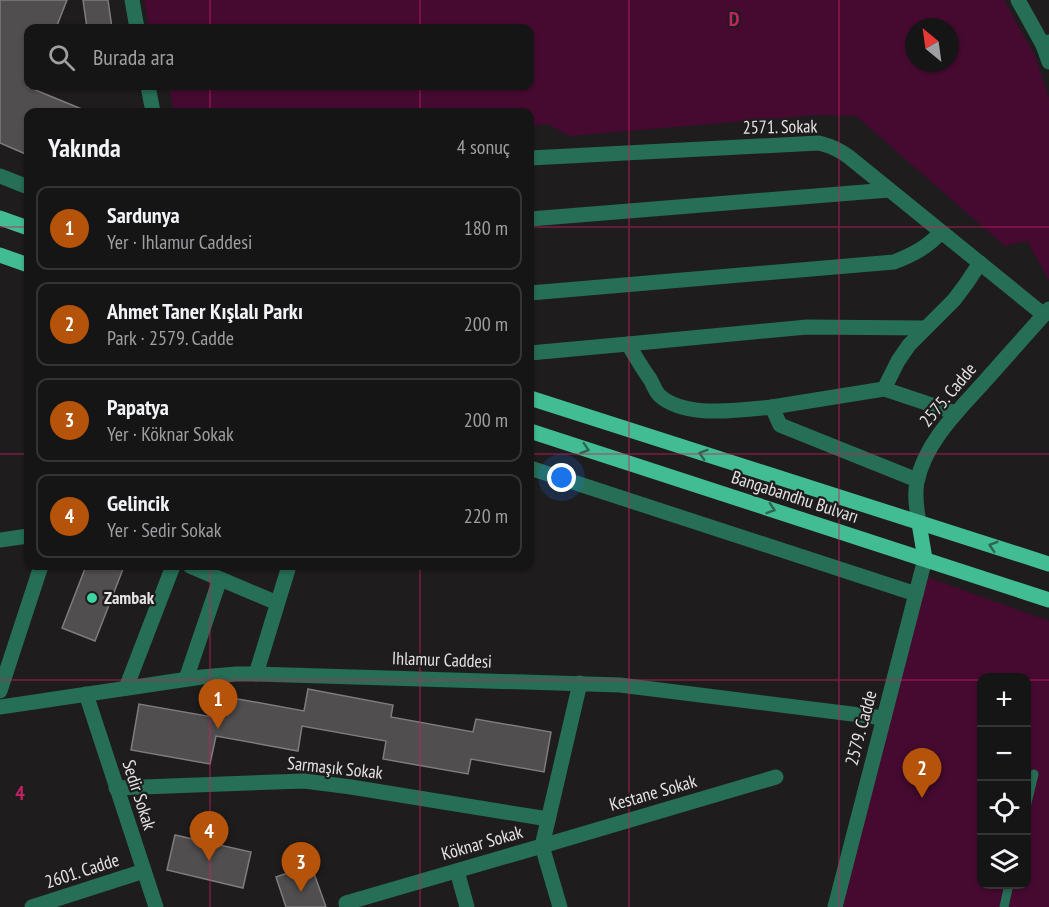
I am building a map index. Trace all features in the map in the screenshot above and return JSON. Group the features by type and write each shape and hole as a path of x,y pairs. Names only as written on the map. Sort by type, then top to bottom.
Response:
{"main road":[{"path":"0,218 24,227"},
{"path":"0,255 24,264"},
{"name":"Bangabandhu Bulvarı","path":"534,399 1049,564"},
{"name":"Bangabandhu Bulvarı","path":"534,432 1049,600"},
{"path":"919,523 925,559"}],"street":[{"path":"132,0 136,24"},
{"path":"1018,0 1047,47 1049,62"},
{"path":"149,90 152,108"},
{"name":"2571. Sokak","path":"534,158 819,143 830,146 841,151 980,263 1047,312"},
{"path":"0,176 24,185"},
{"path":"534,219 889,190"},
{"path":"534,293 894,262 922,249 941,232"},
{"path":"884,389 909,345 954,300 980,263"},
{"name":"2575. Cadde","path":"919,523 915,494 917,480 926,455 956,413 1047,312"},
{"path":"534,353 807,327 924,328"},
{"path":"628,344 659,395 690,409 725,412 884,389 956,413"},
{"path":"772,407 780,425 917,480"},
{"path":"534,469 916,594"},
{"path":"0,540 24,537"},
{"name":"2579. Cadde","path":"835,907 925,559"},
{"path":"0,691 40,570"},
{"path":"126,688 171,570"},
{"path":"199,570 277,603"},
{"path":"256,674 288,570"},
{"path":"186,679 220,579"},
{"name":"Ihlamur Caddesi","path":"0,708 186,679 256,674 580,683 641,687 884,718"},
{"name":"Köknar Sokak","path":"347,907 346,903 542,846 580,683"},
{"name":"Sedir Sokak","path":"86,694 156,907"},
{"name":"Kestane Sokak","path":"542,846 776,777"},
{"name":"Sarmaşık Sokak","path":"116,788 304,781 548,819"},
{"path":"542,846 560,907"},
{"name":"2601. Cadde","path":"33,907 65,902 144,871"},
{"path":"456,871 467,907"}],"lane":[{"path":"1031,786 1034,774"},
{"path":"1004,907 1008,889"}],"shaded area":[{"path":"144,0 1004,0 1035,56 1049,98 1049,280 1027,241 1005,246 856,116 817,115 569,136 548,124 534,126 534,108 173,108 170,90 534,90 534,24 148,24"},
{"path":"921,575 1049,621 1049,907 835,907"}],"building":[{"path":"0,0 67,0 58,24 24,24 24,90 35,90 79,108 24,108 24,153 0,143"},
{"path":"83,0 108,0 111,24 86,24"},
{"name":"Zambak","path":"84,570 123,570 95,641 62,628"},
{"path":"308,689 393,705 391,717 473,732 476,719 551,732 544,772 471,759 468,774 383,759 386,741 302,726 298,751 216,736 210,764 131,750 139,704 218,718 222,696 304,711"},
{"path":"175,835 251,852 243,888 167,870"},
{"path":"311,865 326,907 286,907 276,877"}],"place":[{"name":"Zambak","path":"92,598"},
{"name":"Sardunya","path":"218,729"},
{"name":"Ahmet Taner Kışlalı Parkı","path":"922,798"},
{"name":"Gelincik","path":"209,861"},
{"name":"Papatya","path":"301,892"}]}
